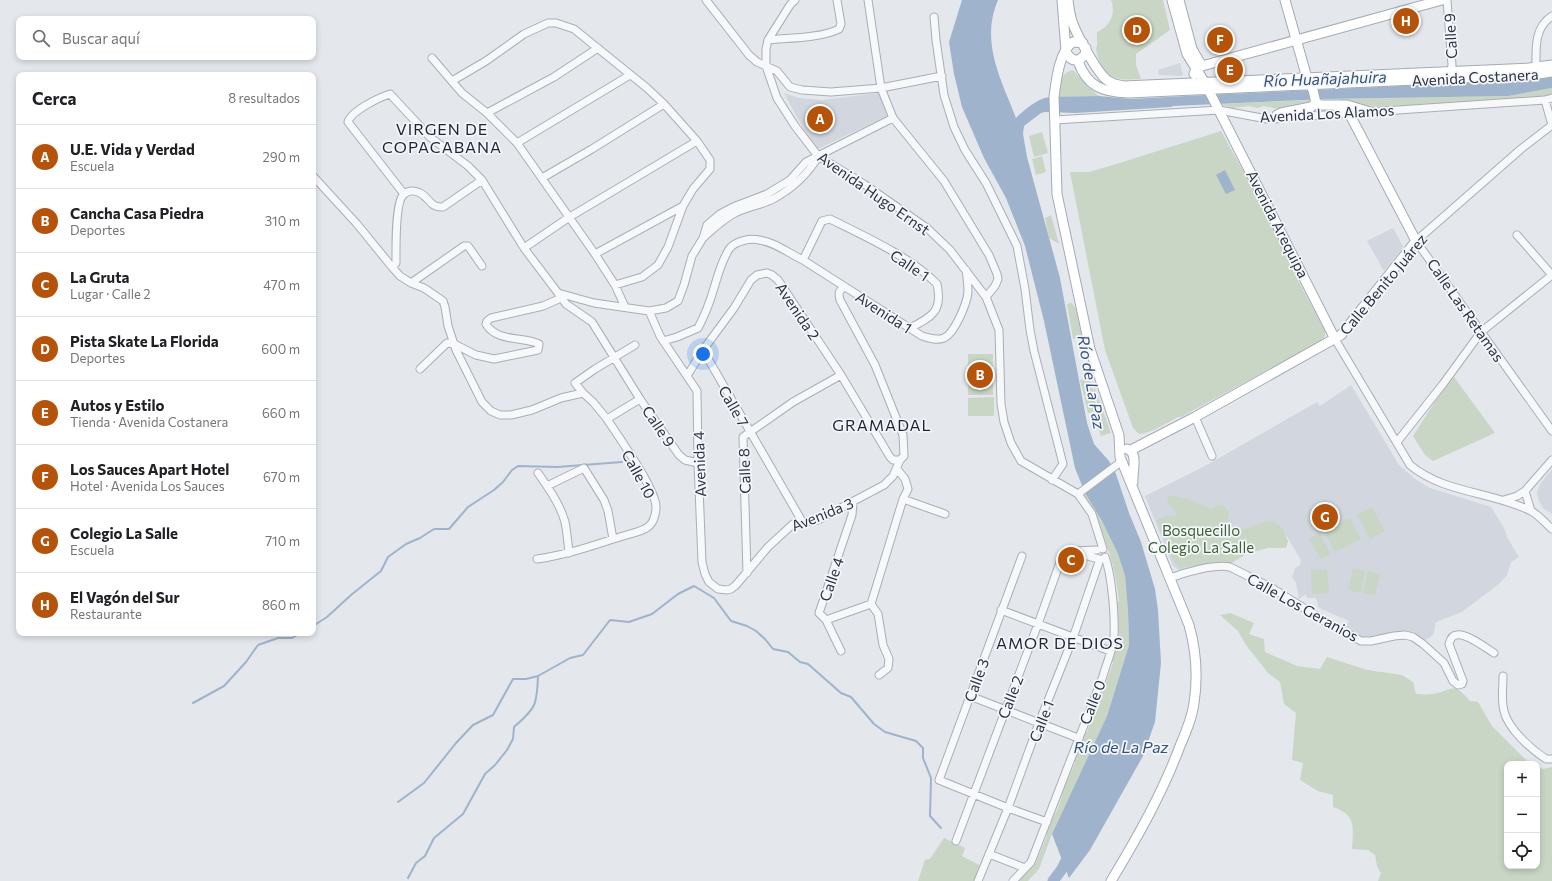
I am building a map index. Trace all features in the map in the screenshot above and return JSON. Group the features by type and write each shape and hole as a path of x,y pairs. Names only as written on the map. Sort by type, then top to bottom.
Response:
{"main road":[{"path":"1062,0 1066,48 1068,56 1076,61"},
{"name":"Avenida Costanera","path":"1068,0 1072,23 1098,71 1106,80 1113,84 1124,86 1188,84 1208,89"},
{"path":"1172,0 1185,49 1199,67"},
{"path":"1179,0 1192,49 1208,89"},
{"path":"1285,0 1296,40 1316,101 1320,105 1353,106 1370,112"},
{"path":"1188,84 1194,77 1199,67 1442,0"},
{"path":"1057,74 1085,56 1084,46 1073,42 1066,48 1057,74 1054,97 1057,194 1090,349 1126,456 1134,489 1189,625 1194,645 1196,684 1194,704 1183,739 1166,781 1111,881"},
{"name":"Avenida Costanera","path":"1076,61 1089,80 1101,90 1128,93 1508,76 1552,72"},
{"name":"Avenida Costanera","path":"1310,84 1451,71 1536,68 1552,65"},
{"name":"Avenida Arequipa","path":"1208,89 1335,339"},
{"path":"1276,118 1281,113 1311,107 1316,101"},
{"path":"1334,105 1349,113"},
{"name":"Calle Las Retamas","path":"1349,113 1416,240"},
{"name":"Calle Benito Juárez","path":"1126,456 1345,332 1416,240"}],"street":[{"path":"706,0 750,55 757,62 777,72 786,84 795,89 831,92 881,88 942,76"},
{"name":"Avenida Hugo Ernst","path":"795,0 790,5 768,40 766,49 766,66 778,98 795,126 818,156 882,195 927,228 950,250 966,270 986,297 999,330 1001,404 1004,422 1011,443 1021,461 1052,480 1081,491"},
{"path":"768,40 813,35 839,30 841,24 837,0"},
{"path":"868,0 881,88 893,118 944,181 989,255 998,279 995,286 986,297"},
{"name":"Calle 9","path":"1447,0 1451,71"},
{"path":"1536,68 1538,34 1542,24 1552,16"},
{"path":"934,17 944,95 954,127 965,150 986,183 1017,246 1025,289 1032,344 1063,464 1052,480"},
{"path":"452,81 486,61 524,34 548,23 556,23 574,29 647,88 664,104 697,141 710,160 710,169 705,177 693,189 683,206 668,247 658,265 642,277 615,285"},
{"path":"487,113 554,77 598,48"},
{"path":"432,58 466,97 487,113 517,143 568,218 595,254 615,285 625,307"},
{"path":"517,143 630,75"},
{"name":"Calle 9","path":"404,194 348,122 349,118 363,107 390,94 430,137 468,166 482,180 524,248 566,304 592,322 640,399 679,455 685,460 698,463"},
{"path":"1548,99 1552,125"},
{"name":"Avenida Los Alamos","path":"1055,116 1217,107 1256,117 1276,118 1548,99"},
{"path":"542,178 664,104"},
{"path":"420,369 447,343 454,344 476,355 494,359 536,351 540,348 538,343 509,339 490,329 486,324 487,320 543,306 560,295 594,303 649,311 666,308 678,301 692,256 703,238 724,219 735,213 772,199 792,187 813,165 818,156 893,118"},
{"name":"Calle Benito Juárez","path":"1416,240 1521,149 1552,125"},
{"path":"524,248 568,218 697,141"},
{"path":"316,179 358,224 400,276 411,284 424,288 443,301 448,326 456,350 482,402 491,411 500,415 511,415 532,410 561,398 583,393"},
{"path":"392,267 396,263 396,231 401,201 404,194 412,191 420,193 430,204 438,208 443,207 482,180"},
{"path":"595,254 683,206"},
{"name":"Calle 1","path":"803,260 822,221 830,219 865,236 917,267 937,284 940,301 935,311 922,322 910,328"},
{"path":"1397,442 1443,384 1481,332 1552,275 1518,235"},
{"path":"663,340 677,337 698,328 708,307 724,259 731,247 746,240 758,239 784,249 844,287"},
{"name":"Calle Las Retamas","path":"1416,240 1552,431"},
{"path":"411,284 464,246 468,246 482,266"},
{"name":"Avenida 1","path":"900,460 904,456 903,435 875,365 838,294 844,287 922,336 930,339 937,339 947,336 961,314 967,298 968,286 966,270"},
{"name":"Avenida 2","path":"688,376 703,350 734,308 751,280 757,275 772,275 778,280 841,374 890,457 893,460 900,460"},
{"name":"Avenida 4","path":"649,311 663,340 697,391 702,562 705,574 713,586 718,589 727,590 736,585 747,573"},
{"path":"1335,339 1410,465 1424,476 1454,488 1504,500 1531,511 1552,529"},
{"path":"635,345 575,383 607,419 640,399"},
{"name":"Calle 7","path":"703,350 749,432 803,523"},
{"name":"Calle 8","path":"747,573 743,437 793,402 841,374"},
{"path":"1195,417 1212,456"},
{"name":"Calle 10","path":"537,559 569,553 648,527 655,516 656,506 654,497 607,419"},
{"path":"1081,491 1126,456"},
{"name":"Avenida 3","path":"747,573 768,547 793,524 818,520 853,503 884,485 893,476 900,460"},
{"path":"1504,500 1525,491 1552,460"},
{"path":"547,486 584,468 604,500 608,511 613,539"},
{"path":"871,604 903,499 908,489 905,479 897,469"},
{"path":"538,473 562,514 569,553"},
{"name":"Calle 0","path":"1013,881 1031,862 1103,676 1114,637 1113,606 1108,565 1102,558 1106,553 1099,550 1101,541 1092,514 1081,491"},
{"path":"1525,491 1531,511"},
{"path":"903,499 945,514"},
{"name":"Calle 4","path":"841,651 826,620 819,613 852,516 853,503"},
{"path":"1082,551 1099,550"},
{"name":"Calle 2","path":"956,841 1063,554 1074,551 1082,551"},
{"path":"1082,551 1084,555 1102,558"},
{"name":"Calle 3","path":"973,794 939,780 1022,556"},
{"name":"Calle 1","path":"978,881 1008,808 1039,722 1073,638 1102,558"},
{"name":"Calle Los Geranios","path":"1170,578 1214,567 1230,567 1272,588 1314,613 1326,622 1361,641 1370,641 1405,635 1413,637 1444,663 1453,681 1458,685 1462,684 1463,681 1448,644 1453,636 1458,634 1465,636 1494,653"},
{"path":"826,620 871,604"},
{"path":"871,604 878,614 883,645 889,659 888,668 879,676"},
{"path":"1001,610 1110,651"},
{"path":"1503,676 1504,711 1510,724 1525,743 1540,756 1546,760 1552,759"},
{"path":"970,696 1078,738"},
{"path":"973,794 1047,822"},
{"path":"989,854 1025,868"}],"shaded area":[{"path":"1180,63 1183,74 1182,76 1159,75 1158,70"},
{"path":"784,93 799,98 822,100 879,93 887,116 818,149 814,146"},
{"path":"1393,228 1403,246 1384,271 1367,241"},
{"path":"1351,385 1399,465 1415,479 1430,488 1491,507 1519,557 1511,562 1507,575 1500,583 1462,612 1436,622 1433,635 1424,641 1407,632 1397,632 1368,638 1359,637 1346,627 1349,621 1319,608 1316,598 1307,598 1306,594 1299,599 1296,583 1292,577 1295,568 1300,565 1301,560 1286,535 1244,545 1223,558 1179,570 1173,566 1145,496 1205,466 1317,402 1320,406"},
{"path":"1552,469 1552,515 1544,509 1539,501 1537,493 1540,484"}],"green space":[{"path":"1111,0 1163,0 1170,30 1136,54 1136,65 1141,79 1116,78 1105,72 1101,66 1096,48 1097,32 1106,26 1111,19 1113,10"},
{"path":"1073,70 1088,87 1099,96 1059,97 1062,77"},
{"path":"1552,88 1552,96 1521,100 1369,107 1340,101 1339,99 1508,96"},
{"path":"1311,100 1309,104 1279,109 1263,106 1258,108 1249,106 1232,108 1220,104"},
{"path":"1221,131 1273,225 1292,269 1325,331 1325,336 1321,341 1181,417 1178,417 1154,430 1139,434 1133,428 1105,350 1070,172 1089,172"},
{"path":"1042,132 1048,153 1034,157 1029,136"},
{"path":"1042,156 1046,172 1036,175 1032,159"},
{"path":"1051,215 1059,244 1049,238 1045,218"},
{"path":"1071,302 1076,309 1082,337 1073,339 1067,304"},
{"path":"968,354 993,354 993,395 968,395"},
{"path":"1090,377 1094,393 1084,396 1080,380"},
{"path":"1091,377 1111,433 1101,436 1093,413 1099,411"},
{"path":"1454,377 1495,433 1433,461 1425,455 1413,436 1438,397"},
{"path":"1093,395 1098,411 1088,413 1084,397"},
{"path":"994,397 994,416 968,416 968,398"},
{"path":"1085,493 1102,521 1118,554 1125,576 1129,645 1107,716 1052,834 1039,869 1028,881 1018,881 1036,863 1047,836 1047,828 1059,806 1065,780 1068,779 1075,763 1073,755 1083,734 1087,732 1097,705 1096,701 1098,695 1102,693 1113,663 1112,661 1118,642 1119,631 1116,603 1119,601 1111,559 1102,533 1083,495"},
{"name":"Bosquecillo Colegio La Salle","path":"1168,496 1187,499 1211,509 1217,505 1224,506 1229,512 1227,523 1229,534 1264,522 1273,521 1282,528 1288,541 1286,548 1268,548 1248,553 1230,564 1219,562 1202,566 1179,568 1173,559 1168,544 1174,533 1172,528 1162,533 1157,520 1165,516 1177,515 1167,501"},
{"path":"1372,507 1385,531 1370,539 1357,515"},
{"path":"1350,518 1361,539 1335,552 1324,531"},
{"path":"1320,533 1331,554 1321,559 1309,539"},
{"path":"1353,568 1365,571 1361,593 1348,590"},
{"path":"1327,569 1329,593 1312,594 1311,570"},
{"path":"1368,571 1380,574 1375,596 1363,593"},
{"path":"1230,613 1254,623 1249,634 1264,639 1265,652 1297,666 1320,669 1327,657 1367,670 1402,675 1413,682 1416,694 1439,693 1452,688 1459,691 1470,701 1478,702 1492,726 1528,761 1504,761 1504,869 1540,869 1540,768 1543,769 1552,767 1552,881 1378,881 1381,873 1377,866 1375,855 1368,850 1352,849 1352,823 1346,814 1333,807 1333,795 1318,791 1300,780 1303,763 1292,760 1296,713 1284,704 1280,682 1268,673 1246,645 1238,631 1220,615"},
{"path":"944,838 965,848 962,856 981,866 975,881 918,881 925,860 930,859"}],"water":[{"name":"Río de La Paz","path":"962,0 998,0 993,16 991,31 992,46 999,75 1016,118 1031,105 1049,97 1099,96 1131,99 1531,80 1552,77 1552,88 1508,96 1326,99 1173,106 1076,113 1045,112 1041,113 1024,126 1023,134 1027,157 1060,278 1087,423 1094,444 1109,461 1116,474 1129,513 1141,542 1155,589 1158,610 1161,663 1155,722 1143,756 1090,850 1069,878 1052,834 1107,716 1129,645 1125,576 1118,554 1102,521 1085,493 1075,468 1044,321 1025,246 1006,198 984,158 962,107 954,74 949,42"},
{"path":"1225,170 1235,190 1226,194 1216,175"}],"waterway":[{"path":"316,624 327,617 381,571 388,557 406,544 420,538 434,529 449,529 468,507 494,490 503,482 512,470 518,466 557,467 622,462"},
{"path":"398,802 424,783 456,743 473,725 493,715 513,679 526,679 538,676 570,658 583,655 610,620 629,622 652,614 678,594 694,586 714,598 731,621 747,626 756,631 773,649 788,652 800,662 808,664 841,693 851,697 874,724 885,732 916,741 923,748 923,758 931,778 930,816 941,828"},
{"path":"193,703 224,686 246,662 258,645 278,638 292,638 296,636"},
{"path":"408,878 416,863 425,856 434,838 463,814 485,774 495,765 507,750 513,739 514,727 527,715 534,705 537,694 538,676"},
{"name":"Río de La Paz","path":"1053,881 1062,869 1070,852"}],"place":[{"name":"El Vagón del Sur","path":"1406,21"},
{"name":"Pista Skate La Florida","path":"1137,30"},
{"name":"Los Sauces Apart Hotel","path":"1220,40"},
{"name":"Autos y Estilo","path":"1230,70"},
{"name":"U.E. Vida y Verdad","path":"820,119"},
{"name":"Cancha Casa Piedra","path":"980,375"},
{"name":"Colegio La Salle","path":"1325,517"},
{"name":"La Gruta","path":"1071,560"}],"district":[{"name":"VIRGEN DE COPACABANA","path":"442,137"},
{"name":"GRAMADAL","path":"882,424"},
{"name":"AMOR DE DIOS","path":"1060,642"}],"water label":[{"name":"Río Huañajahuira","path":"1325,78"}]}
